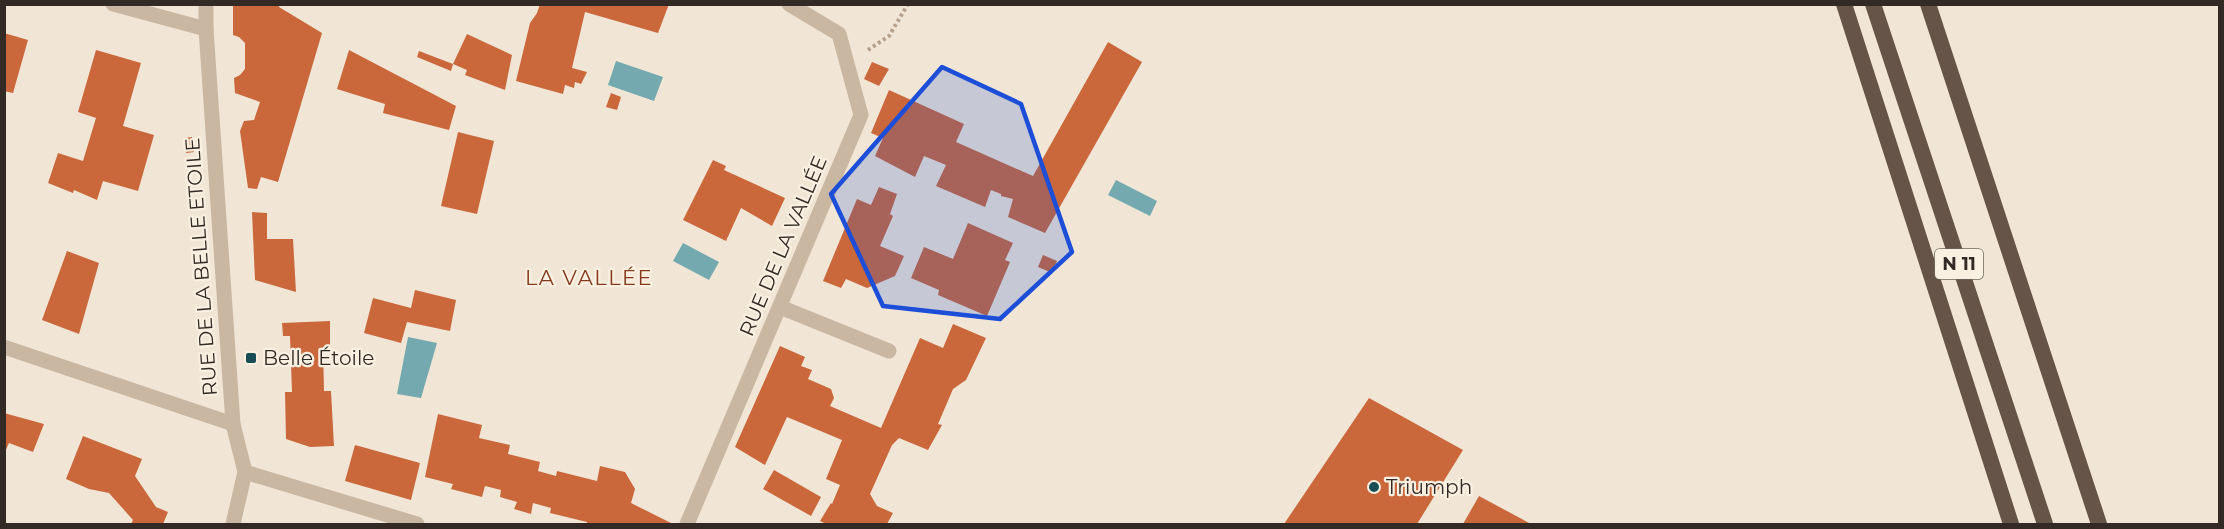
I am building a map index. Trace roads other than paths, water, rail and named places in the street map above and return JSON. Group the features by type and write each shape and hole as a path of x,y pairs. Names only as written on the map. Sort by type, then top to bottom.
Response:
{"highway":[{"path":"1844,4 2011,525"},
{"name":"N 11","path":"1873,4 2045,525"},
{"name":"N 11","path":"1928,4 2099,525"}],"street":[{"path":"113,4 206,29"},
{"name":"RUE DE LA BELLE ETOILE","path":"206,4 233,424 245,472 233,525"},
{"name":"RUE DE LA VALLÉE","path":"687,525 861,115 839,34 789,4"},
{"path":"780,307 889,351"},
{"path":"4,347 233,424"},
{"path":"245,472 417,525"}],"water":[{"path":"616,61 663,77 654,101 608,85"},
{"path":"1116,180 1157,201 1150,216 1108,195"},
{"path":"683,243 719,262 709,280 673,261"},
{"path":"408,337 437,343 421,398 397,394"}],"place":[{"name":"Belle Étoile","path":"251,358"},
{"name":"Triumph","path":"1374,487"}],"district":[{"name":"LA VALLÉE","path":"589,277"}]}
